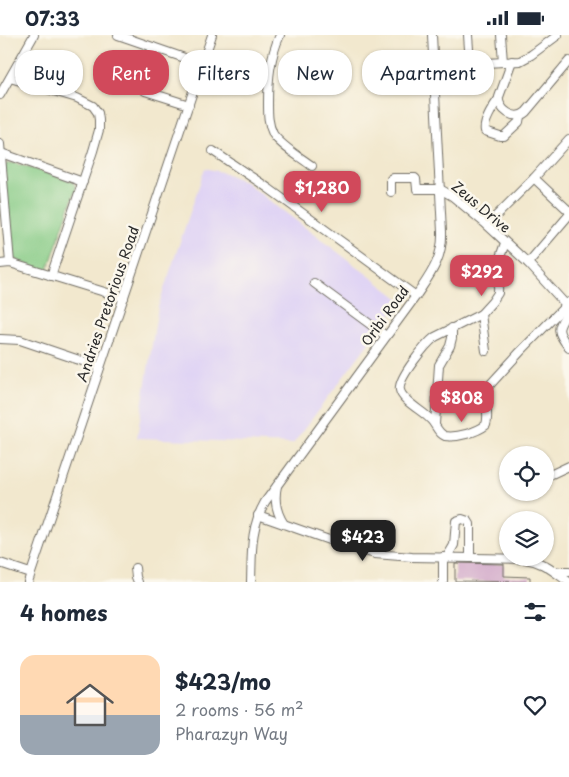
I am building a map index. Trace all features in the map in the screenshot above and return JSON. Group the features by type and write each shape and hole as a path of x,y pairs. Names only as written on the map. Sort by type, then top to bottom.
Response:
{"street":[{"path":"0,95 34,35"},
{"path":"118,35 179,56"},
{"name":"Andries Pretorious Road","path":"207,50 212,35"},
{"path":"280,35 270,66 268,88 272,132 278,140 312,166"},
{"name":"Oribi Road","path":"432,35 433,50"},
{"path":"468,35 469,50"},
{"path":"501,35 508,62 499,103 492,108 484,127 486,131 504,136 569,61"},
{"path":"494,63 525,59 558,35"},
{"path":"153,47 143,79 145,91 189,105"},
{"path":"10,78 77,98 93,106 98,113 99,130 93,151 51,276"},
{"name":"Andries Pretorious Road","path":"28,582 192,95"},
{"name":"Oribi Road","path":"251,582 253,536 258,515 265,502 416,296 438,261 442,248 442,232 435,95"},
{"path":"499,103 511,115 520,116"},
{"path":"487,225 534,178 569,139"},
{"path":"0,144 10,263"},
{"path":"213,151 268,188 416,296"},
{"path":"1,153 82,182"},
{"path":"391,192 392,178 415,177 417,189 440,189"},
{"path":"534,178 569,211"},
{"name":"Zeus Drive","path":"440,189 452,196 487,225 528,263 568,306"},
{"path":"528,263 569,215"},
{"path":"505,243 499,260 498,293 492,303 481,314 435,337 426,345 403,377 400,385 403,396 426,415 441,434 449,436 462,435 478,431 486,425 485,395 487,388 568,306"},
{"path":"0,264 10,263 124,298"},
{"path":"314,283 386,336"},
{"path":"568,306 558,329 569,348"},
{"path":"481,314 486,351"},
{"path":"435,424 439,365 450,346 452,328"},
{"path":"0,339 20,340 100,367"},
{"path":"554,472 569,466"},
{"path":"278,484 276,507 284,524"},
{"path":"258,515 346,546 375,554 525,559 540,563 553,570 569,572"},
{"path":"443,582 445,557 454,545 456,523 458,520 468,521 470,524 470,558"},
{"path":"0,563 30,573"},
{"path":"135,569 138,582"},
{"path":"553,570 569,582"}],"shaded area":[{"path":"205,168 225,173 245,182 401,300 293,444 137,438 158,307"}],"green space":[{"path":"10,163 66,179 73,182 76,188 48,270 45,272 12,258 4,169 6,164"}],"building":[{"path":"455,563 499,564 499,566 504,566 504,576 530,577 530,582 455,581"}]}
